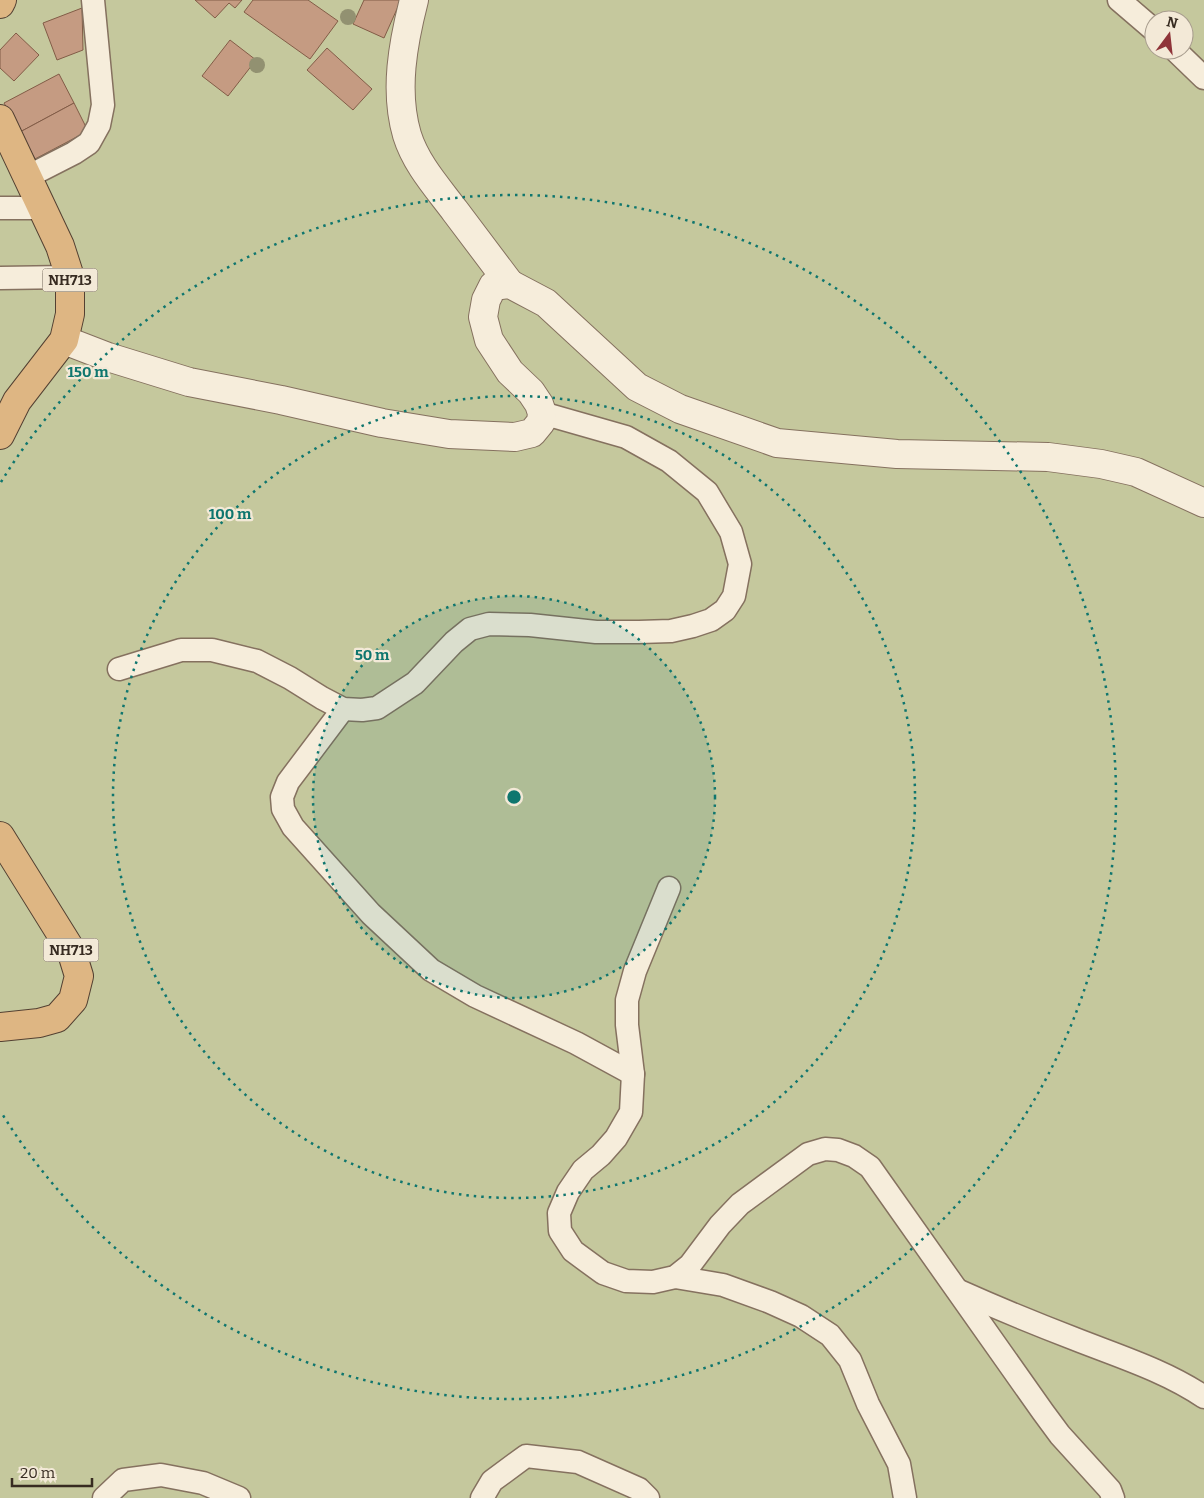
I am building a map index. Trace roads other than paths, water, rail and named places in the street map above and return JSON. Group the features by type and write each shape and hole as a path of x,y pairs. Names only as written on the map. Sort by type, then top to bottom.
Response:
{"highway":[{"name":"NH713","path":"0,119 60,246 70,278 70,314 64,340 17,401 0,435"},
{"name":"NH713","path":"0,836 71,950 79,976 73,1000 57,1018 39,1023 0,1027"}],"street":[{"path":"27,177 74,154 89,143 99,125 103,105 93,0"},
{"path":"414,0 400,76 402,108 407,134 414,154 510,284 546,304 637,387 680,409 777,443 897,454 1048,457 1092,463 1136,472 1204,503"},
{"path":"1119,0 1144,21"},
{"path":"1185,60 1204,78"},
{"path":"0,208 42,208"},
{"path":"0,278 70,278"},
{"path":"64,340 108,357 189,382 281,400 382,423 449,434 515,437 532,433 541,422 542,413 535,398 510,372 489,340 484,317 486,300 493,286 510,284"},
{"path":"119,670 181,650 212,650 257,662 343,708 362,710 377,708 415,683 454,642 470,629 489,624 530,625 596,632 663,631 693,626 711,620 725,610 734,596 740,564 731,532 707,492 668,462 626,437 542,413"},
{"path":"343,708 288,782 282,797 283,809 294,827 371,914 431,970 475,996 576,1043 634,1074"},
{"path":"669,888 635,971 628,1000 627,1025 634,1074 632,1112 616,1138 601,1155 583,1170 568,1192 559,1213 560,1231 573,1250 603,1272 626,1281 653,1282 675,1277 724,1285 801,1316 830,1335 850,1360 868,1404 899,1464 905,1498"},
{"path":"675,1277 690,1264 720,1225 740,1204 808,1154 825,1149 838,1150 854,1156 870,1167 1060,1435 1110,1490 1113,1498"},
{"path":"958,1291 1150,1369 1190,1388 1204,1397"},
{"path":"482,1498 492,1481 526,1456 578,1462 639,1489 648,1498"},
{"path":"104,1498 123,1480 161,1475 203,1483 239,1498"}]}
